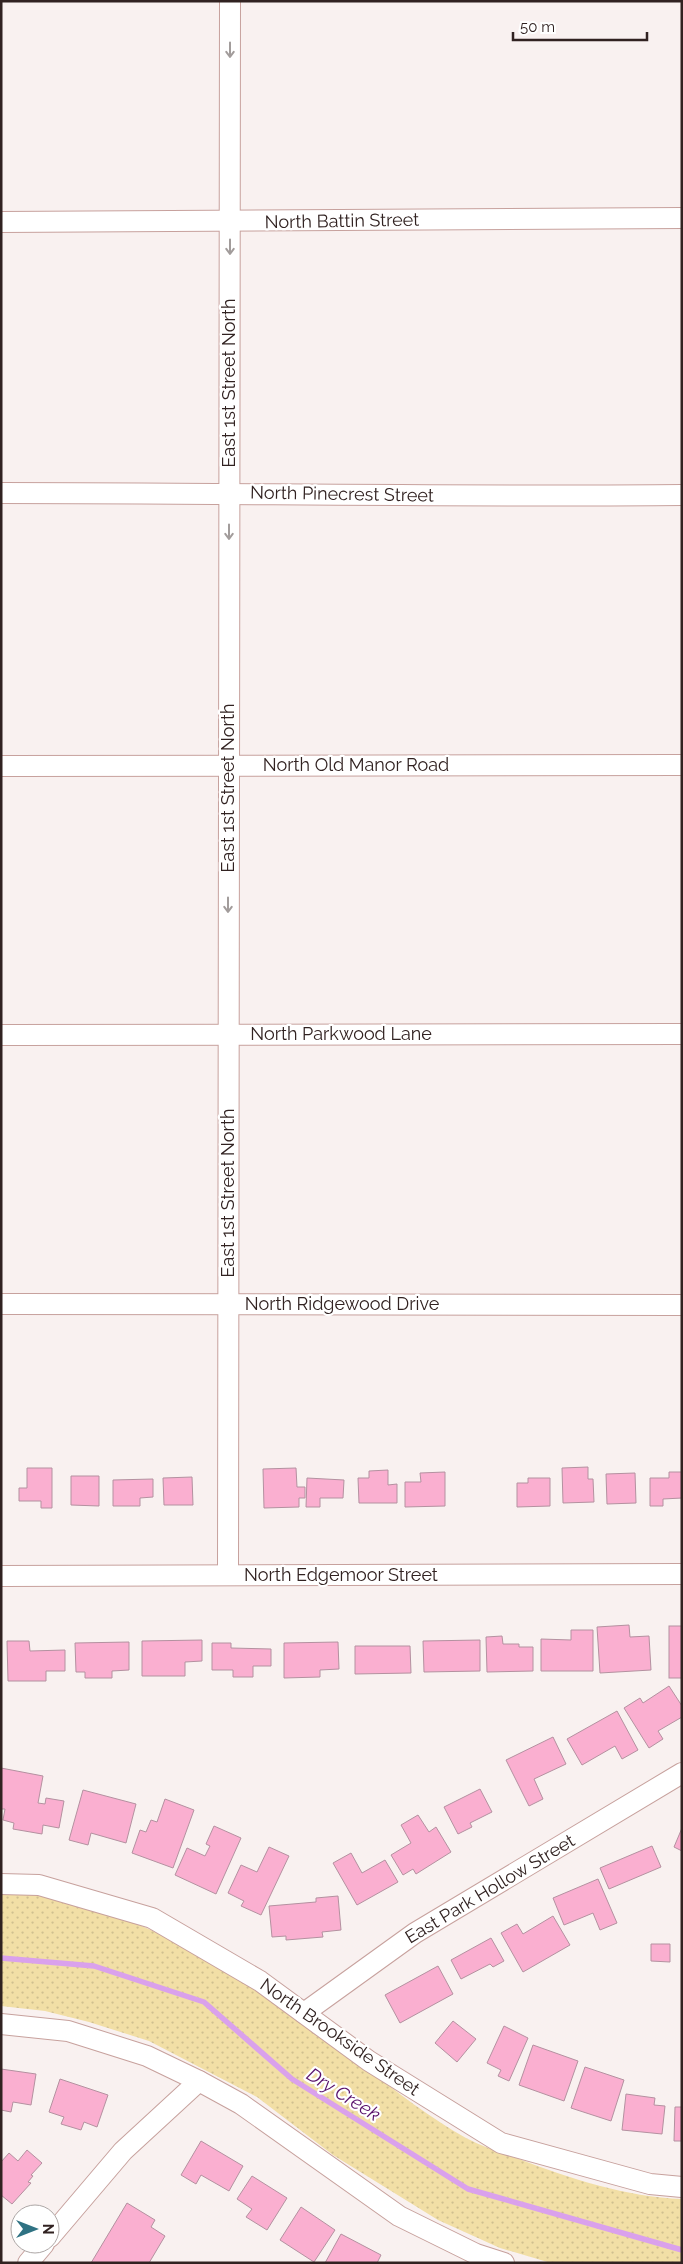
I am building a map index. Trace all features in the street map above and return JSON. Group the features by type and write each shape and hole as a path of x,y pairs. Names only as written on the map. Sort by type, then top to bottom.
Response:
{"street":[{"name":"East 1st Street North","path":"228,1575 230,1"},
{"name":"North Battin Street","path":"1,222 682,218"},
{"name":"North Pinecrest Street","path":"1,493 491,496 682,495"},
{"name":"North Old Manor Road","path":"1,766 682,765"},
{"name":"North Parkwood Lane","path":"1,1036 682,1034"},
{"name":"North Ridgewood Drive","path":"1,1304 682,1304"},
{"name":"North Edgemoor Street","path":"1,1576 682,1574"},
{"name":"East Park Hollow Street","path":"304,2013 415,1933 682,1773"},
{"name":"North Brookside Street","path":"1,1884 39,1886 152,1918 260,1981 369,2061 501,2143 650,2184 682,2187"},
{"path":"1,2024 68,2031 146,2056 200,2081 241,2104 400,2216 476,2254 504,2263"},
{"path":"60,2225 123,2151 200,2081"}],"shaded area":[{"path":"1,1891 52,1898 101,1911 149,1929 194,1952 281,2006 426,2113 479,2144 599,2186 640,2195 682,2199 682,2263 551,2263 500,2248 438,2220 333,2155 257,2097 149,2041 89,2022 45,2011 1,2006"}],"building":[{"path":"588,1467 588,1479 593,1479 594,1502 563,1503 562,1468"},
{"path":"27,1468 52,1468 52,1508 41,1508 41,1501 19,1501 19,1488 27,1488"},
{"path":"296,1468 297,1487 305,1487 305,1498 299,1498 299,1507 264,1508 263,1469"},
{"path":"388,1470 388,1485 397,1484 397,1503 359,1503 358,1478 369,1478 369,1471"},
{"path":"445,1472 445,1506 405,1507 405,1482 421,1482 420,1473"},
{"path":"669,1472 682,1472 682,1498 663,1499 663,1506 650,1506 650,1478 669,1478"},
{"path":"635,1473 636,1503 607,1504 606,1474"},
{"path":"71,1476 99,1476 99,1506 71,1505"},
{"path":"192,1477 193,1505 164,1505 163,1478"},
{"path":"307,1478 344,1480 343,1498 320,1498 320,1507 306,1507"},
{"path":"528,1478 550,1478 550,1506 517,1507 517,1483 528,1483"},
{"path":"153,1479 153,1497 140,1498 140,1506 113,1506 113,1480"},
{"path":"629,1625 630,1637 649,1636 651,1670 600,1673 597,1627"},
{"path":"669,1626 682,1626 682,1678 669,1678"},
{"path":"571,1630 593,1630 593,1671 541,1671 541,1639 571,1640"},
{"path":"502,1636 503,1644 519,1644 519,1647 533,1647 533,1671 487,1672 486,1637"},
{"path":"202,1640 202,1661 185,1662 185,1676 142,1676 142,1641"},
{"path":"480,1640 480,1671 424,1672 423,1641"},
{"path":"7,1641 29,1641 30,1651 65,1650 65,1671 46,1671 46,1681 8,1681"},
{"path":"129,1642 129,1670 112,1671 112,1678 85,1678 85,1672 76,1672 75,1643"},
{"path":"338,1642 339,1669 320,1670 320,1677 284,1678 284,1643"},
{"path":"212,1643 231,1643 231,1648 271,1649 271,1666 253,1666 253,1677 233,1677 233,1670 212,1670"},
{"path":"355,1646 410,1646 411,1673 355,1674"},
{"path":"669,1686 682,1706 682,1717 658,1731 663,1739 649,1748 624,1708 640,1698 643,1703"},
{"path":"617,1711 638,1750 622,1759 615,1746 582,1765 567,1739"},
{"path":"553,1737 566,1764 534,1779 543,1799 529,1806 506,1760"},
{"path":"1,1768 43,1776 38,1803 45,1804 46,1798 64,1801 59,1828 43,1825 42,1834 13,1829 14,1823 3,1820 5,1809 1,1809"},
{"path":"480,1789 492,1812 470,1823 472,1827 458,1834 444,1807"},
{"path":"83,1790 136,1804 126,1843 91,1833 88,1845 69,1840"},
{"path":"165,1799 194,1810 173,1868 132,1853 140,1830 146,1832 151,1820 157,1822"},
{"path":"418,1815 429,1832 436,1827 451,1852 416,1874 413,1869 403,1875 391,1855 411,1843 401,1825"},
{"path":"214,1826 241,1838 216,1894 175,1875 187,1848 205,1856 210,1846 206,1844"},
{"path":"682,1828 682,1851 674,1847"},
{"path":"652,1846 661,1867 609,1889 600,1868"},
{"path":"269,1847 289,1856 261,1915 241,1906 244,1901 228,1893 241,1865 257,1872"},
{"path":"351,1853 362,1873 385,1860 398,1882 357,1905 333,1863"},
{"path":"598,1879 617,1923 600,1930 593,1913 564,1925 553,1898"},
{"path":"338,1896 341,1930 322,1932 323,1937 286,1940 286,1936 272,1937 269,1906 316,1902 316,1898"},
{"path":"553,1916 570,1945 523,1972 501,1933 517,1924 523,1934"},
{"path":"491,1938 504,1961 493,1967 490,1964 461,1979 451,1960"},
{"path":"651,1944 670,1944 670,1962 651,1961"},
{"path":"438,1966 453,1994 400,2023 385,1995"},
{"path":"453,2021 476,2039 457,2062 435,2043"},
{"path":"504,2026 528,2038 509,2081 498,2076 501,2070 487,2063"},
{"path":"533,2045 578,2061 564,2101 519,2085"},
{"path":"585,2067 624,2080 611,2121 571,2108"},
{"path":"1,2069 36,2074 31,2105 13,2102 11,2112 1,2110"},
{"path":"60,2079 108,2095 97,2127 84,2122 81,2130 61,2124 64,2117 49,2112"},
{"path":"626,2094 655,2098 654,2105 665,2106 662,2134 622,2130"},
{"path":"675,2107 682,2107 682,2141 674,2141"},
{"path":"201,2141 243,2166 229,2191 201,2175 196,2184 181,2175"},
{"path":"27,2150 42,2163 31,2175 33,2176 28,2182 31,2183 12,2204 1,2195 1,2162 9,2153 18,2161"},
{"path":"252,2176 287,2198 267,2230 246,2217 252,2209 237,2199"},
{"path":"127,2203 155,2220 151,2227 165,2236 149,2263 91,2263"},
{"path":"301,2207 335,2230 314,2262 280,2240"},
{"path":"341,2234 381,2255 377,2263 325,2263"}],"waterway":[{"name":"Dry Creek","path":"1,1958 94,1966 204,2002 292,2079 468,2189 682,2250"}]}
